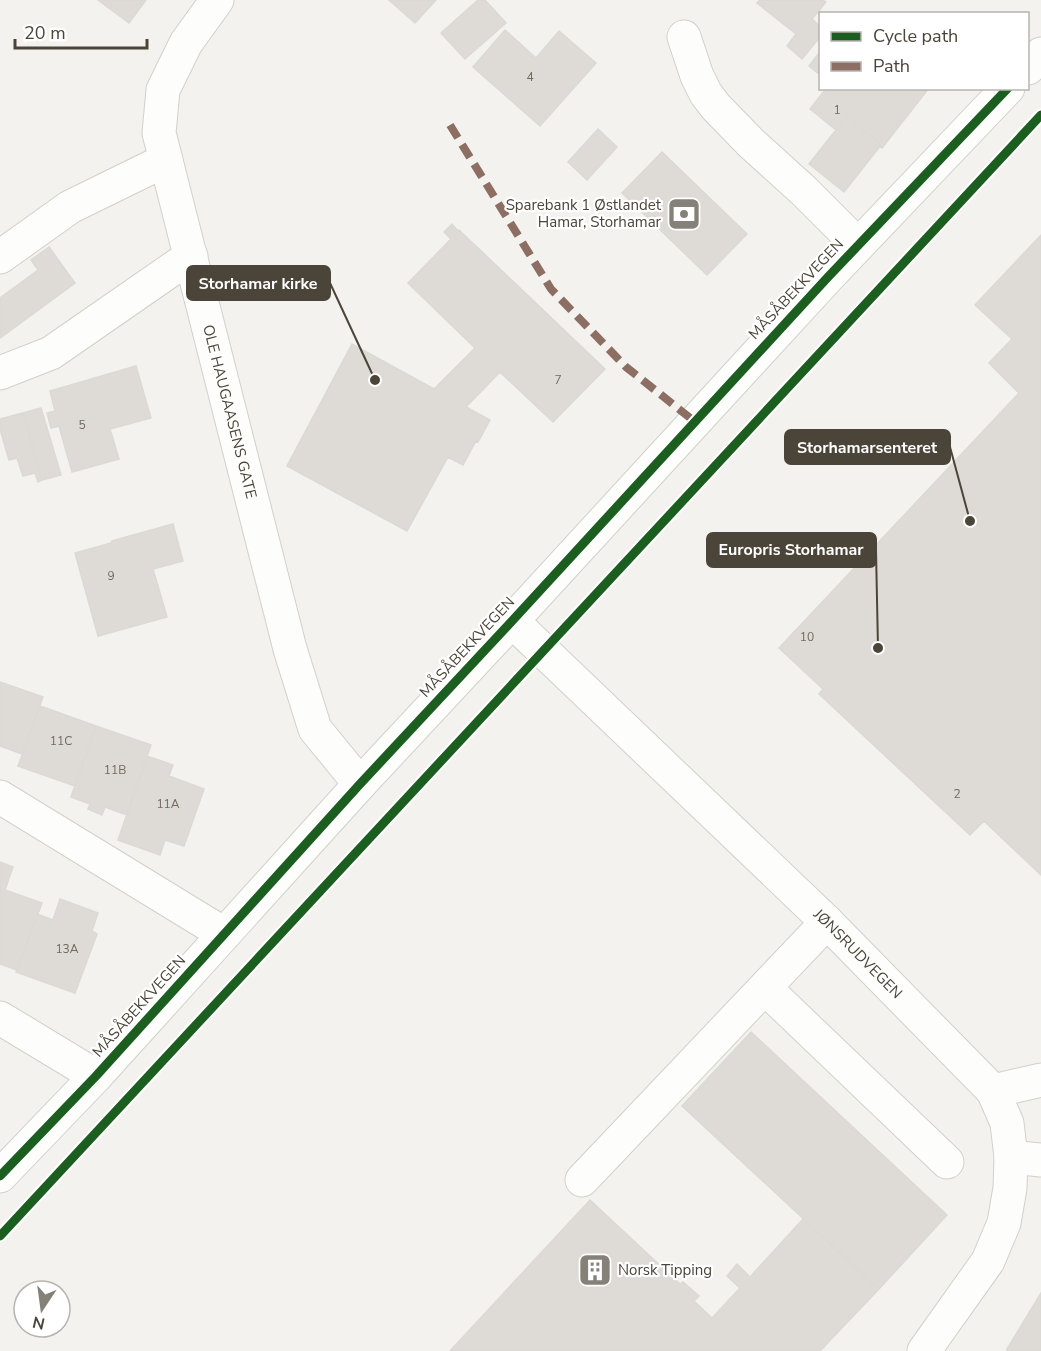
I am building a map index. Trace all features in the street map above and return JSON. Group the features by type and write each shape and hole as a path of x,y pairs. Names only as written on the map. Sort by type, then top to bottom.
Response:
{"street":[{"name":"OLE HAUGAASENS GATE","path":"217,0 186,43 163,90 159,133 290,649 315,729 360,784"},
{"path":"684,37 697,76 716,107 750,143 804,191 858,245"},
{"path":"1029,67 1041,54"},
{"name":"MÅSÅBEKKVEGEN","path":"0,1176 96,1076 360,784 694,421 1006,90"},
{"path":"0,257 70,207 166,160"},
{"path":"0,373 51,353 190,256"},
{"name":"JØNSRUDVEGEN","path":"512,621 827,922 993,1090 1007,1123 1026,1158 1010,1188 1004,1223 988,1261 924,1351"},
{"path":"0,797 224,934"},
{"path":"582,1180 827,922"},
{"path":"765,988 946,1162"},
{"path":"0,1018 96,1076"},
{"path":"993,1090 1041,1080"}],"building":[{"path":"98,0 146,0 129,23"},
{"path":"389,0 436,0 415,23"},
{"path":"478,0 485,0 506,23 465,59 441,33"},
{"path":"760,0 823,0 826,2 812,19 819,25 819,38 802,59 787,46 796,34 757,3"},
{"path":"505,30 536,58 559,31 596,63 540,126 473,67"},
{"path":"819,53 819,74 809,66"},
{"path":"825,90 827,92 828,90 927,90 882,148 847,116 836,130 810,109"},
{"path":"847,116 881,145 844,192 809,164"},
{"path":"598,129 617,147 587,180 568,162"},
{"path":"662,152 747,234 707,275 622,193"},
{"path":"452,224 605,369 553,422 500,372 466,407 490,420 478,442 476,441 463,465 448,457 407,531 287,466 352,344 434,389 475,348 408,283 451,239 444,232"},
{"path":"1041,235 1041,875 984,821 970,835 819,694 823,689 779,648 1019,393 989,363 1012,339 975,305"},
{"path":"49,247 75,283 0,338 0,298 38,270 31,260"},
{"path":"136,366 151,418 110,429 119,459 72,472 59,426 51,428 47,413 55,411 50,391"},
{"path":"41,408 61,475 42,480 23,413"},
{"path":"23,413 42,480 38,482 35,473 23,476 17,458 9,460 0,429 0,419"},
{"path":"173,524 183,561 153,569 167,617 98,636 75,553"},
{"path":"0,682 43,697 22,754 0,746"},
{"path":"40,706 96,726 75,786 18,766"},
{"path":"96,726 151,745 127,815 105,807 102,815 88,809 90,804 71,797"},
{"path":"147,756 173,765 169,776 204,789 184,846 165,840 160,855 118,840"},
{"path":"0,862 13,867 5,890 42,903 17,970 0,964"},
{"path":"60,899 98,913 92,931 97,934 75,993 16,972 37,914 53,920"},
{"path":"751,1032 947,1215 879,1289 682,1106"},
{"name":"Norsk Tipping","path":"590,1200 680,1284 683,1282 699,1296 694,1301 712,1318 740,1288 727,1276 737,1264 750,1277 803,1219 879,1289 820,1351 450,1351"},
{"path":"1041,1293 1041,1351 1007,1351 1007,1349"}],"marked path":[{"path":"450,125 551,289 626,367 694,421"}],"cycle path":[{"path":"0,1176 96,1076 360,784 828,277 1006,90"},
{"path":"0,1236 1041,115"}],"place":[{"name":"Sparebank 1 Østlandet Hamar, Storhamar","path":"684,214"},
{"name":"Storhamar kirke","path":"375,380"},
{"name":"Storhamarsenteret","path":"970,521"},
{"name":"Europris Storhamar","path":"878,648"},
{"name":"Norsk Tipping","path":"595,1270"}]}
